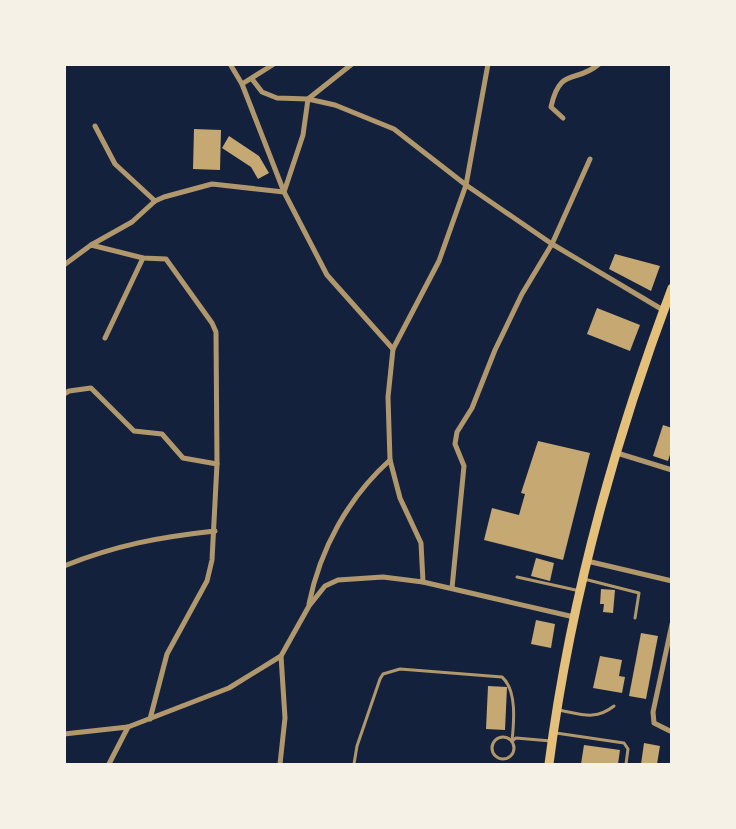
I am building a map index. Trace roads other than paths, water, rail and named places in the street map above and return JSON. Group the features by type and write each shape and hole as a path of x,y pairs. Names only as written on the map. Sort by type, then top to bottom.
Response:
{"main road":[{"path":"549,765 574,617 615,452 672,288"}],"street":[{"path":"230,64 242,84 284,192 327,275 393,349"},
{"path":"242,84 274,64"},
{"path":"284,192 303,135 308,99 352,64"},
{"path":"423,582 421,543 400,498 390,459 388,397 393,349 439,261 466,185 488,64"},
{"path":"563,118 551,107 555,90 569,76 592,71 599,64"},
{"path":"252,78 262,92 277,98 308,99 336,105 394,129 466,185 552,244 663,310"},
{"path":"95,126 115,164 155,201"},
{"path":"452,588 464,466 455,444 457,432 472,408 495,350 522,294 552,244 590,159"},
{"path":"64,265 91,245 132,222 155,201 212,184 284,192"},
{"path":"91,245 143,258 166,260 171,263 216,332 215,531 207,581 167,654 150,719"},
{"path":"105,338 143,258"},
{"path":"64,394 69,391 91,388 134,431 162,434 183,458 217,464"},
{"path":"615,452 672,470"},
{"path":"309,606 318,565 332,535 360,492 390,459"},
{"path":"64,566 101,551 152,538 215,531"},
{"path":"587,561 672,581"},
{"path":"64,734 128,727 229,688 280,656 309,606 325,586 338,580 383,577 423,582 574,617"},
{"path":"671,625 653,712 654,723 672,732"},
{"path":"280,656 285,718 280,765"},
{"path":"109,765 128,727"}],"lane":[{"path":"517,577 580,591"},
{"path":"583,579 639,593 635,618"},
{"path":"354,765 357,746 380,679 383,674 399,669 502,677 509,683 512,698 514,748 512,755 505,759 495,755 492,746 496,740 505,737 512,741"},
{"path":"557,709 593,716 603,715 614,706"},
{"path":"512,741 516,738 553,737 624,743 628,749 626,765"}]}
